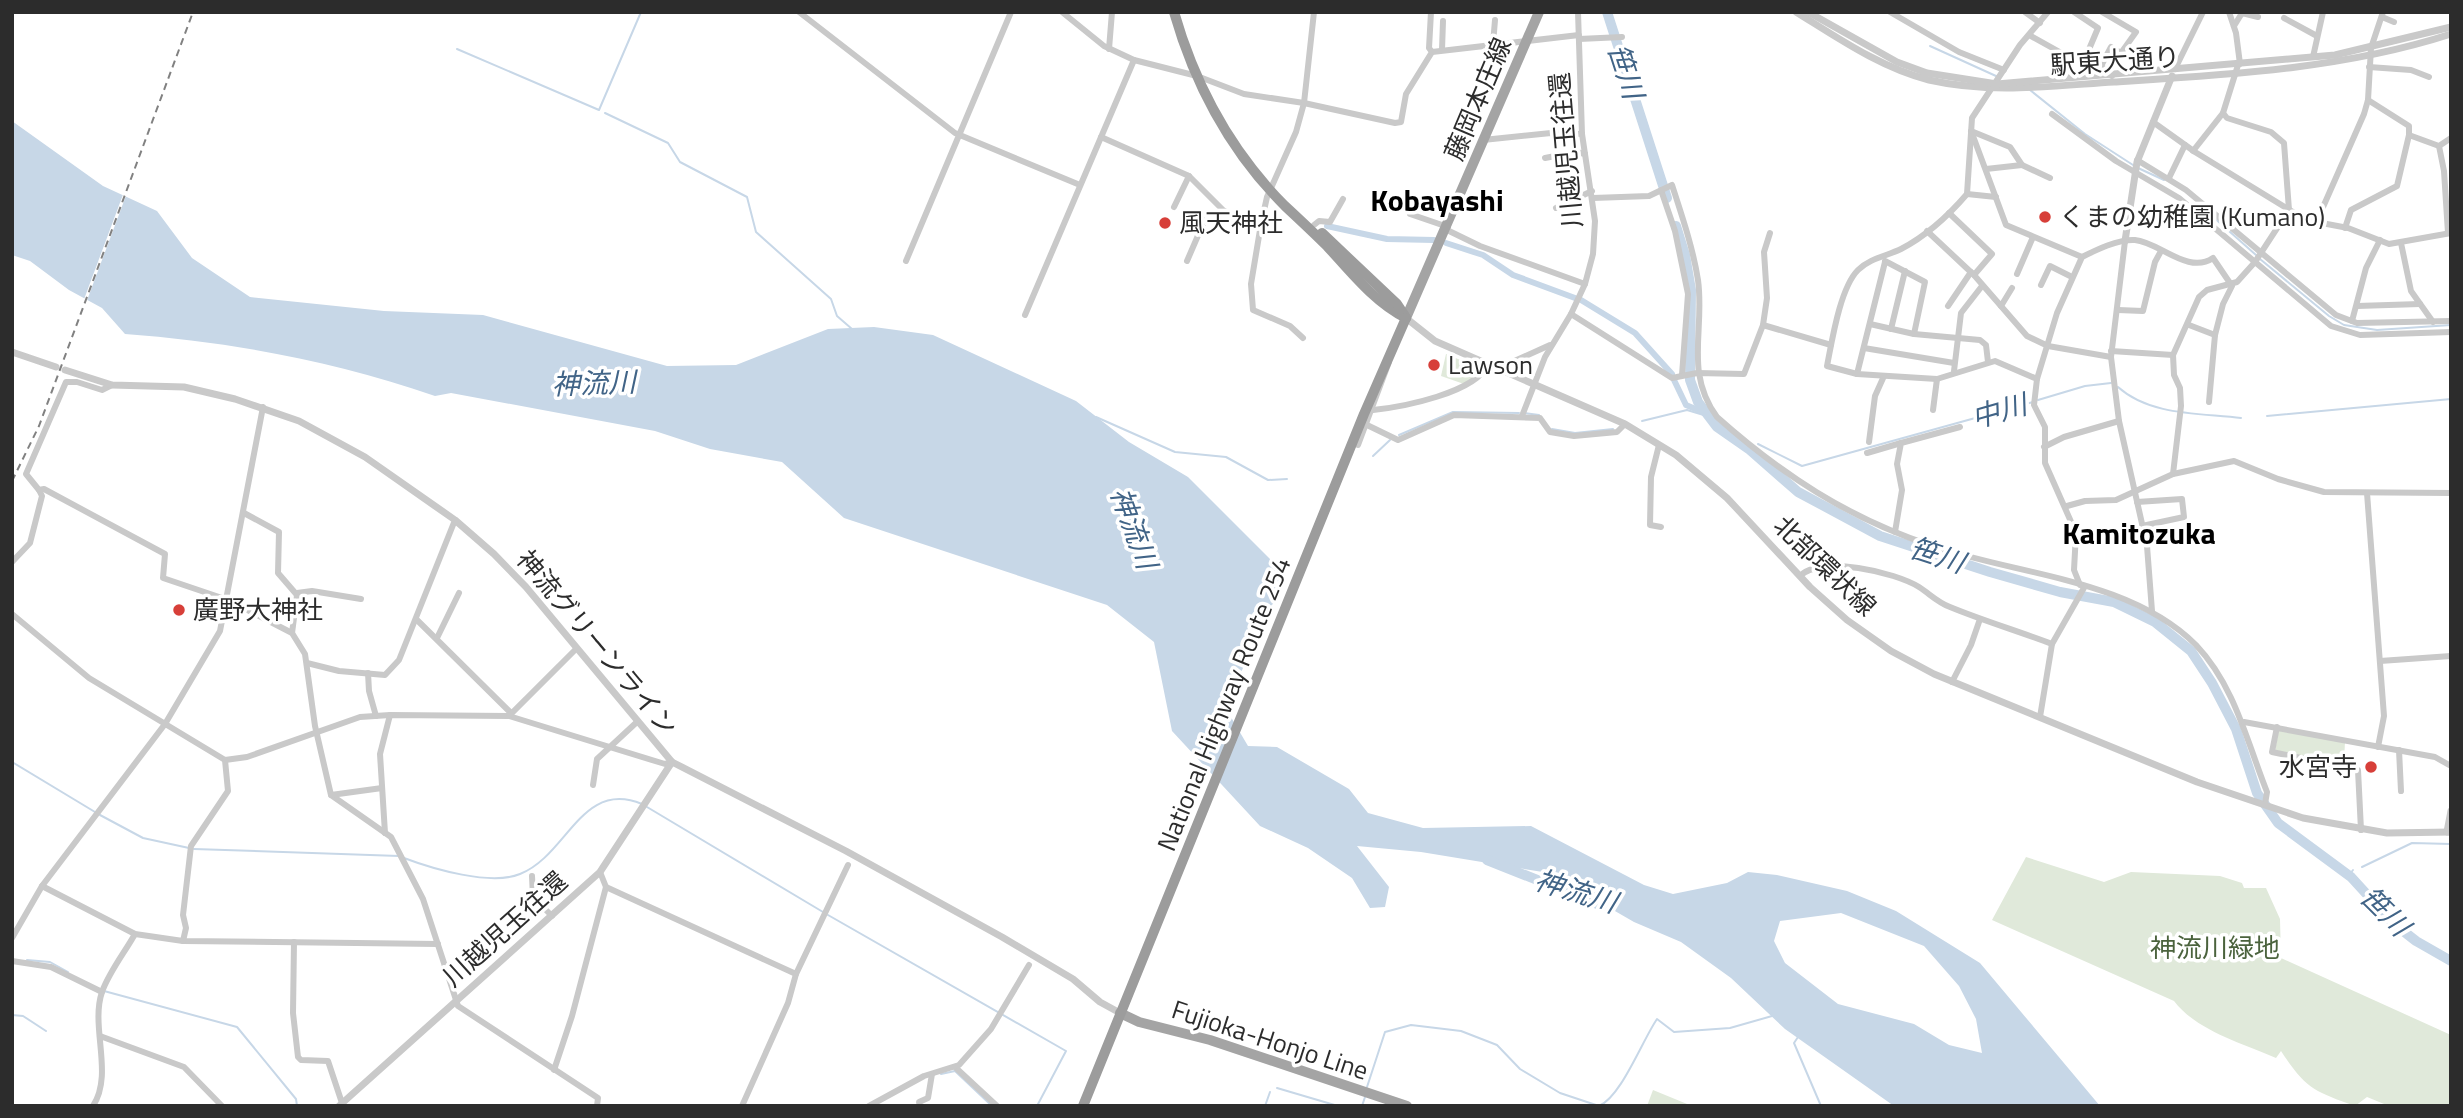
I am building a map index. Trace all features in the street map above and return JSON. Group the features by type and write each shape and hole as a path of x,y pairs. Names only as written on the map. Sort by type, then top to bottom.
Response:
{"highway":[{"path":"1174,12 1197,76 1225,130 1271,190 1384,304 1406,318"},
{"path":"1271,190 1314,225 1397,304 1406,318"},
{"name":"National Highway Route 254","path":"1083,1106 1387,357 1406,318"}],"main road":[{"name":"藤岡本庄線","path":"1406,318 1539,12"},
{"name":"Fujioka-Honjo Line","path":"1122,1009 1139,1022 1200,1037 1407,1106"}],"street":[{"path":"799,12 960,135 1080,185"},
{"path":"906,261 1011,12"},
{"path":"1062,12 1109,49 1134,60 1197,76 1244,94 1304,103 1395,124 1401,122 1406,93 1432,52 1525,40 1622,37"},
{"path":"1109,49 1112,12"},
{"path":"1303,338 1290,326 1253,310 1251,284 1261,223 1271,190 1296,132 1304,103 1314,12"},
{"path":"1431,12 1429,48 1432,52"},
{"name":"川越児玉往還","path":"1522,416 1533,383 1585,284 1595,235 1583,134 1578,12"},
{"name":"駅東大通り","path":"1796,12 1895,68 1926,79 1991,86 2171,79 2238,67 2371,52 2451,27"},
{"name":"駅東大通り","path":"1808,12 1819,15 1897,62 1927,73 1991,86 2175,69 2238,67 2371,52 2451,34"},
{"path":"1890,12 1959,52 2004,70"},
{"path":"2025,12 2040,23"},
{"path":"2037,379 2004,363 1988,362 1954,371 1937,379 1857,374 1828,366 1831,345 1852,278 1859,269 1910,244 1949,213 1967,194 1972,118 1991,86 2048,12"},
{"path":"2029,35 2074,61 2087,54 2098,28 2074,12"},
{"path":"2102,12 2136,32 2121,53 2111,47 2101,66 2112,76"},
{"path":"2152,611 2147,547 2119,421 2111,354 2136,164 2175,69 2203,12"},
{"path":"2193,151 2223,113 2238,67 2234,26 2229,12"},
{"path":"2313,57 2323,12"},
{"path":"2234,26 2242,13 2258,18"},
{"path":"2316,223 2368,100 2371,52 2382,15 2394,22"},
{"path":"2284,18 2317,36"},
{"path":"1493,44 1495,20"},
{"path":"1442,50 1443,21"},
{"path":"1025,315 1134,60"},
{"path":"2369,67 2411,71 2429,77"},
{"path":"2345,228 2351,210 2397,186 2409,135 2409,126 2368,100"},
{"path":"2209,402 2215,335 2223,304 2232,286 2255,262 2289,210 2284,143 2272,132 2227,118 2223,113"},
{"path":"2052,114 2116,161 2136,164 2169,178 2262,251 2336,315 2352,321 2451,321"},
{"path":"2154,122 2193,151 2306,220 2401,243 2449,233 2444,171 2438,146"},
{"path":"1971,131 2010,147 2022,165"},
{"path":"1971,131 2006,225 2082,257 2125,241 2136,240 2196,262 2213,258 2232,286"},
{"path":"1483,140 1551,133 1583,134"},
{"path":"2409,135 2438,146"},
{"path":"1101,137 1189,176 1224,211 1261,223"},
{"path":"2438,146 2451,138"},
{"path":"2169,178 2185,145"},
{"path":"1545,158 1576,152 1585,154"},
{"path":"2136,164 2322,320 2346,332 2379,336 2451,332"},
{"path":"1986,169 2022,165 2050,178"},
{"path":"1174,207 1189,176"},
{"path":"1556,208 1592,195 1649,195 1671,186 1698,282 1696,373 1708,405 1727,426 1812,492 1895,532 1963,556 2083,587 2152,611 2171,624 2201,652 2244,722 2266,800 2275,808 2302,818 2361,830 2409,834 2449,832 2451,811"},
{"path":"1661,190 1675,230 1688,294 1684,375"},
{"path":"1967,194 1996,197"},
{"path":"1314,225 1319,221 1330,222 1343,199"},
{"path":"1187,261 1206,217 1222,215 1224,211"},
{"path":"1948,306 1972,274 1992,254 1949,213"},
{"path":"1410,214 1447,228 1480,246 1585,284"},
{"path":"1927,232 1972,274 2027,336 2048,346 2111,354 2173,355"},
{"path":"1571,314 1672,378 1696,373 1744,374 1763,325 1768,298 1764,252 1770,233"},
{"path":"2017,274 2033,237"},
{"path":"2352,321 2366,268 2380,240"},
{"path":"2401,243 2411,290 2434,322 2437,333"},
{"path":"2118,310 2143,311 2155,262 2161,251"},
{"path":"2082,257 2057,313 2037,379 2034,405 2045,428 2045,463 2067,506 2077,538 2073,566 2083,587"},
{"path":"1884,259 1925,282 1914,334"},
{"path":"1857,374 1884,259"},
{"path":"2041,285 2050,266 2072,277"},
{"path":"1891,328 1905,271"},
{"path":"1954,371 1961,313 1982,286"},
{"path":"2173,474 2181,406 2180,388 2174,375 2173,355 2203,292 2232,286"},
{"path":"2001,306 2012,288"},
{"path":"2357,306 2420,303"},
{"name":"北部環状線","path":"1406,318 1435,341 1625,424 1659,445 1702,475 1800,576 1867,636 1952,682 2244,797 2266,800"},
{"path":"1870,324 1914,334 1980,340 1986,345 1988,362"},
{"path":"1763,325 1831,345"},
{"path":"2189,326 2215,335"},
{"path":"1502,370 1510,363 1552,345"},
{"path":"1864,348 1954,363"},
{"path":"12,352 56,367"},
{"path":"1358,445 1390,367 1387,357"},
{"path":"1373,410 1453,392 1478,377 1488,364"},
{"name":"神流グリーンライン","path":"65,370 112,385 184,387 263,407 299,421 365,457 455,520 526,587 672,762 846,851 1073,979 1100,1002 1122,1009"},
{"path":"1868,442 1875,396 1884,376"},
{"path":"1933,410 1937,379"},
{"path":"12,562 30,543 42,496 26,474 66,382 77,382 103,390 112,385"},
{"path":"12,938 42,886 165,724 220,631 263,407"},
{"path":"1367,425 1398,440 1454,415 1540,418 1550,432 1574,436 1617,432 1625,424"},
{"path":"2044,447 2064,437 2119,421"},
{"path":"1867,453 1960,427"},
{"path":"1895,532 1902,490 1897,464 1901,443"},
{"path":"1659,445 1651,477 1650,525 1661,527"},
{"path":"2067,506 2085,500 2112,501 2173,474 2234,461 2278,479 2324,492 2451,493"},
{"path":"39,490 44,489 61,497 165,554 163,578 228,600 292,633"},
{"path":"2367,493 2384,716 2378,747"},
{"path":"2137,502 2182,499 2184,517 2142,526"},
{"path":"244,513 279,532 278,573 297,593"},
{"path":"307,663 339,671 385,675 400,660 455,520"},
{"path":"1800,576 1806,570 1824,566 1873,571 1918,586 1944,605 2052,644"},
{"path":"2040,717 2052,644 2083,587"},
{"path":"297,593 312,591 360,599"},
{"path":"297,593 292,633 307,663 317,733 331,795 391,836 423,899 455,1001 598,1098 597,1106"},
{"path":"437,638 459,593"},
{"path":"12,614 89,678 225,760 247,757 360,718 390,715 510,715 665,764 672,762"},
{"path":"416,619 510,715"},
{"path":"1952,682 1971,645 1980,619"},
{"path":"510,715 576,649"},
{"path":"2380,662 2451,656"},
{"path":"368,673 369,691 376,716"},
{"path":"385,834 380,754 390,715"},
{"path":"593,785 597,759 638,722"},
{"path":"2244,722 2435,757 2451,766"},
{"path":"2277,727 2272,752 2358,770 2361,830"},
{"path":"2399,750 2401,791"},
{"path":"183,941 186,928 183,915 191,846 228,791 225,760"},
{"name":"川越児玉往還","path":"341,1104 600,872 672,762"},
{"path":"331,795 382,788"},
{"path":"742,1106 788,1003 796,974 848,865"},
{"path":"554,1070 572,1016 606,887 600,872"},
{"path":"533,876 533,897 552,916"},
{"path":"42,886 135,934 183,941 438,944"},
{"path":"606,887 796,974"},
{"path":"93,1106 99,1097 102,992 135,934"},
{"path":"294,942 293,1013 298,1056 301,1060 328,1062 341,1104"},
{"path":"12,961 51,967 102,992"},
{"path":"869,1106 932,1074 956,1068 991,1029 1029,965"},
{"path":"100,1036 184,1068 222,1106"},
{"path":"956,1068 997,1106"},
{"path":"919,1106 919,1102 928,1098 932,1074"}],"green space":[{"path":"1446,354 1477,367 1475,377 1464,384 1441,376"},
{"path":"2279,729 2345,741 2344,763 2275,751"},
{"name":"神流川緑地","path":"2026,857 2104,882 2131,872 2220,876 2242,883 2244,888 2266,888 2280,919 2281,958 2451,1035 2451,1106 2389,1106 2367,1097 2355,1106 2320,1092 2297,1074 2281,1051 2276,1058 2221,1035 2195,1020 2174,1001 1992,920"},
{"path":"1653,1090 1692,1106 1647,1106"}],"water":[{"path":"12,121 103,186 157,211 192,258 250,297 384,311 483,315 667,366 736,365 828,329 874,327 933,335 1076,401 1129,442 1188,477 1286,575 1225,707 1248,746 1277,747 1349,789 1368,813 1423,828 1531,826 1644,885 1673,894 1727,883 1748,872 1777,875 1847,891 1896,911 1980,963 2100,1106 1894,1106 1785,1029 1731,978 1681,942 1634,922 1549,873 1421,852 1357,846 1389,887 1385,907 1370,908 1352,878 1308,848 1260,826 1172,731 1154,642 1107,605 844,518 782,462 710,449 655,431 451,393 435,396 359,373 282,355 204,342 125,334 102,308 69,290 30,261 12,255","holes":["1841,913 1924,946 1959,986 1976,1019 1982,1053 1949,1045 1914,1024 1838,1004 1785,963 1774,941 1780,921"]}],"pier":[{"path":"124,192 127,193 86,303 83,302"}],"waterway":[{"path":"457,49 599,110 641,12"},
{"name":"笹川","path":"1607,12 1667,198"},
{"path":"1930,46 1996,76"},
{"path":"2030,90 2085,134 2133,165"},
{"path":"605,113 668,143 680,162 747,197 756,232 831,299 837,316 852,329"},
{"path":"2138,168 2164,180"},
{"path":"2203,208 2256,255"},
{"path":"1327,226 1387,239 1434,240"},
{"name":"笹川","path":"1676,226 1685,255 1691,290 1690,380 1698,402 1717,427 1750,450 1798,492 1880,536 2060,592 2114,602 2155,622 2191,651 2212,683 2236,729 2257,793 2278,823 2351,877 2393,923 2416,941 2451,961"},
{"path":"1446,243 1483,255 1513,275 1575,298"},
{"path":"2260,259 2329,316 2344,325 2377,330 2451,325"},
{"path":"1581,300 1635,333 1672,374"},
{"path":"1674,380 1686,405 1705,413"},
{"name":"中川","path":"2038,400 2085,386 2111,383"},
{"name":"中川","path":"2118,387 2131,396 2160,408 2241,418"},
{"name":"中川","path":"2267,416 2451,399"},
{"name":"中川","path":"1758,444 1802,466 2033,402"},
{"path":"1642,421 1687,410 1707,416"},
{"path":"1399,435 1453,412 1519,413"},
{"path":"1524,413 1539,415"},
{"path":"1096,417 1175,452 1226,457 1268,480 1287,479"},
{"path":"1552,429 1575,433 1613,429"},
{"path":"1373,456 1390,440"},
{"path":"12,762 95,812"},
{"path":"404,858 462,875 508,877 537,865 589,810 604,802 621,799 642,804"},
{"path":"647,807 823,912"},
{"path":"100,815 143,838 189,848"},
{"path":"2362,867 2412,843 2451,844"},
{"path":"194,849 399,856"},
{"name":"神流川","path":"1487,860 1600,905 1617,906"},
{"name":"笹川","path":"2349,875 2353,870"},
{"path":"828,915 1066,1051 1037,1106"},
{"path":"27,960 50,962 68,972"},
{"path":"104,991 237,1027 296,1099 297,1106"},
{"path":"12,1015 23,1016 46,1031"},
{"path":"1367,1087 1385,1032 1411,1025 1461,1031 1497,1045 1520,1069 1560,1093 1599,1106 1615,1092 1657,1019 1674,1032 1730,1028 1772,1016"},
{"path":"1798,1037 1794,1043 1821,1106"},
{"path":"941,1074 955,1071 992,1106"},
{"path":"1277,1088 1338,1106"},
{"path":"1265,1106 1270,1092"},
{"path":"1362,1106 1365,1097"}],"railway":[{"path":"12,481 39,426 193,12"}],"place":[{"name":"くまの幼稚園 (Kumano)","path":"2045,217"},
{"name":"風天神社","path":"1165,223"},
{"name":"Lawson","path":"1434,365"},
{"name":"廣野大神社","path":"179,610"},
{"name":"水宮寺","path":"2371,767"}],"district":[{"name":"Kobayashi","path":"1437,201"},
{"name":"Kamitozuka","path":"2139,534"}]}
